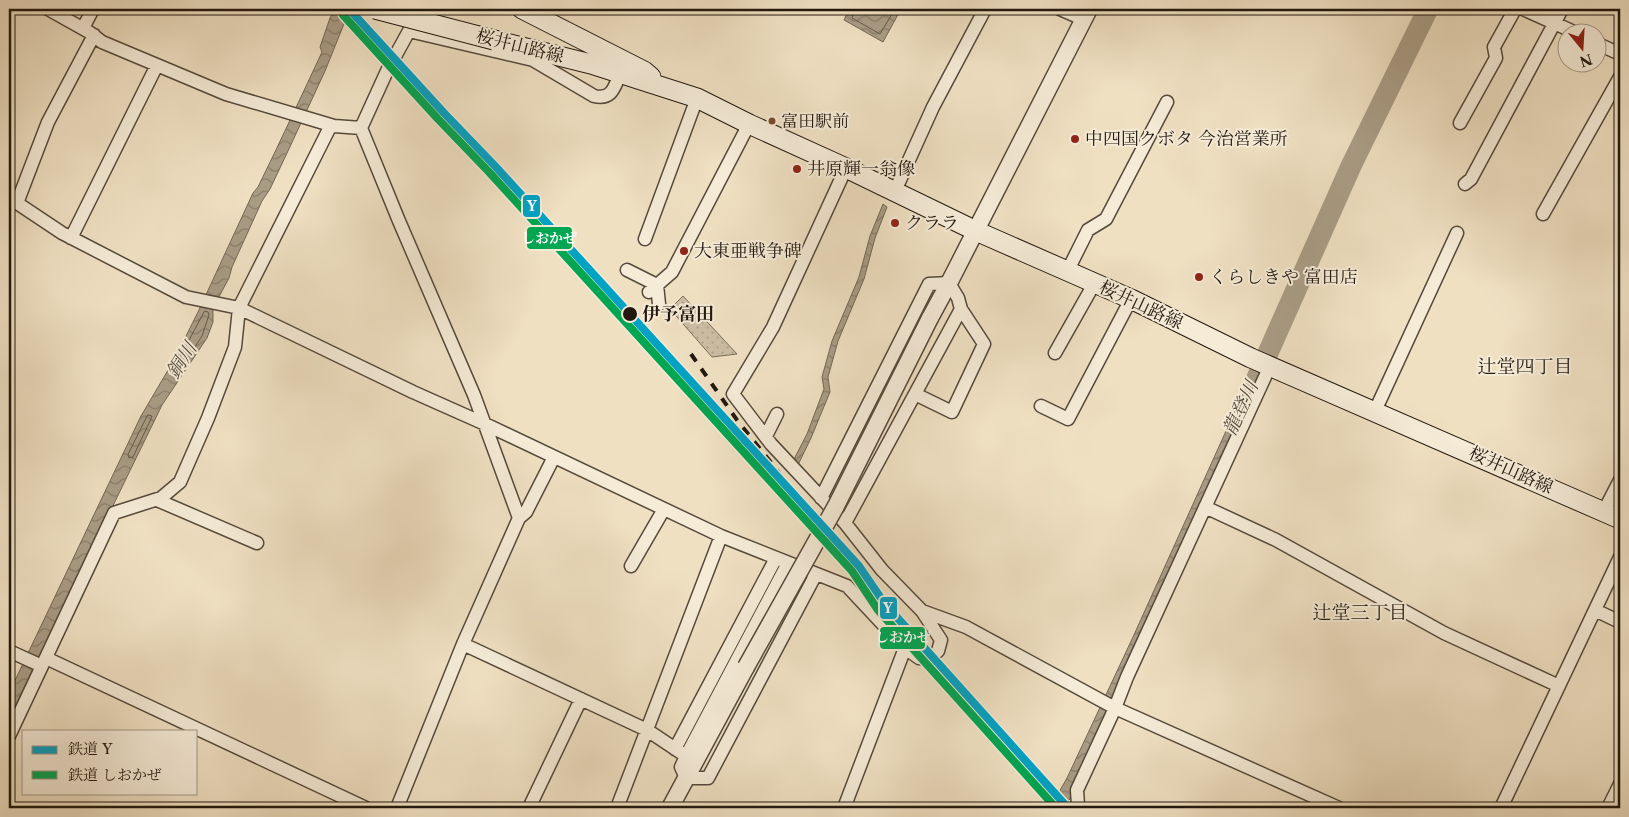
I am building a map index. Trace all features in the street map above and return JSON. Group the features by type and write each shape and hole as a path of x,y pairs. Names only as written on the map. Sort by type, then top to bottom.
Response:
{"main road":[{"name":"桜井山路線","path":"375,9 572,58 697,98 976,231 1131,299 1270,366 1612,515"},
{"name":"桜井山路線","path":"522,9 644,71 664,88"}],"street":[{"path":"48,9 102,42 226,94 331,125 361,128"},
{"path":"93,9 88,32 13,201 71,238 186,297 239,308 413,392 485,424 721,536 847,586 905,648 919,658 928,659 938,651 941,640 922,611 882,570 845,523 766,436 733,394 773,327 846,168"},
{"path":"422,9 373,99 361,128 485,424 519,518"},
{"path":"895,191 933,107 985,9"},
{"path":"670,808 836,506 1086,14 1060,9"},
{"path":"1460,123 1496,58 1494,47 1516,9"},
{"path":"1523,9 1554,23"},
{"path":"1465,184 1471,179 1562,9"},
{"path":"409,30 533,60 594,96 602,98 610,94 614,89 620,74"},
{"path":"1606,48 1620,54"},
{"path":"71,238 157,65"},
{"path":"1542,214 1620,77"},
{"path":"645,239 697,98"},
{"path":"1067,272 1088,230 1106,219 1166,102"},
{"path":"653,289 672,272 749,124"},
{"path":"9,736 114,513 162,498 180,482 235,347 239,308 331,125"},
{"path":"1375,411 1457,233"},
{"path":"627,270 653,289 659,304"},
{"path":"915,394 952,412 984,344 961,309 958,298 949,283"},
{"path":"821,498 929,284 949,283"},
{"path":"1055,353 1094,284"},
{"path":"1041,406 1068,419 1131,299"},
{"path":"845,523 961,309"},
{"path":"1078,807 1077,790 1270,366"},
{"path":"766,436 777,414"},
{"path":"397,808 463,644 519,518 526,512 554,457"},
{"path":"1612,515 1620,480"},
{"path":"157,500 257,543"},
{"path":"1205,507 1276,540 1444,633 1559,686"},
{"path":"631,566 664,509"},
{"path":"617,808 721,536"},
{"path":"1501,808 1620,557"},
{"path":"686,778 681,767 782,561"},
{"path":"675,749 782,561"},
{"path":"686,778 708,778 816,574"},
{"path":"1595,610 1620,622"},
{"path":"922,611 966,627 1115,708 1339,808"},
{"path":"463,644 647,730 686,756"},
{"path":"844,808 905,648"},
{"path":"9,651 44,662 194,730"},
{"path":"529,808 581,700"},
{"path":"198,732 366,808"},
{"path":"1608,808 1620,784"}],"shaded area":[{"path":"683,296 737,354 712,357 670,309"}],"water":[{"name":"銅川","path":"335,9 350,9 325,71 270,189 262,201 232,267 229,278 213,308 213,322 207,338 162,405 9,719 9,693 141,416 174,360 253,193 258,187 322,52 320,47"},
{"path":"849,9 901,9 883,42 844,20"},
{"path":"883,204 887,207 875,238 864,279 838,341 828,377 830,392 797,467 792,463 807,434 824,389 822,377 832,341 859,277 870,236"},
{"path":"1254,369 1264,373 1072,789 1070,799 1061,808 1050,808 1067,778 1133,637"}],"waterway":[{"name":"龍登川","path":"1256,380 1351,166 1428,9"}],"railway":[{"path":"444,113 488,168 550,239 885,604"},
{"path":"691,354 737,420 807,511"}],"rail line":[{"name":"Y","path":"349,9 495,166 859,566 885,604 1068,808"},
{"name":"しおかぜ","path":"343,15 489,172 852,571 878,610 1056,808"}],"place":[{"name":"富田駅前","path":"772,121"},
{"name":"中四国クボタ 今治営業所","path":"1075,139"},
{"name":"井原輝一翁像","path":"797,169"},
{"name":"クララ","path":"895,223"},
{"name":"大東亜戦争碑","path":"684,251"},
{"name":"くらしきや 富田店","path":"1199,277"},
{"name":"伊予富田","path":"630,314"}],"district":[{"name":"辻堂四丁目","path":"1525,366"},
{"name":"辻堂三丁目","path":"1360,612"}]}
